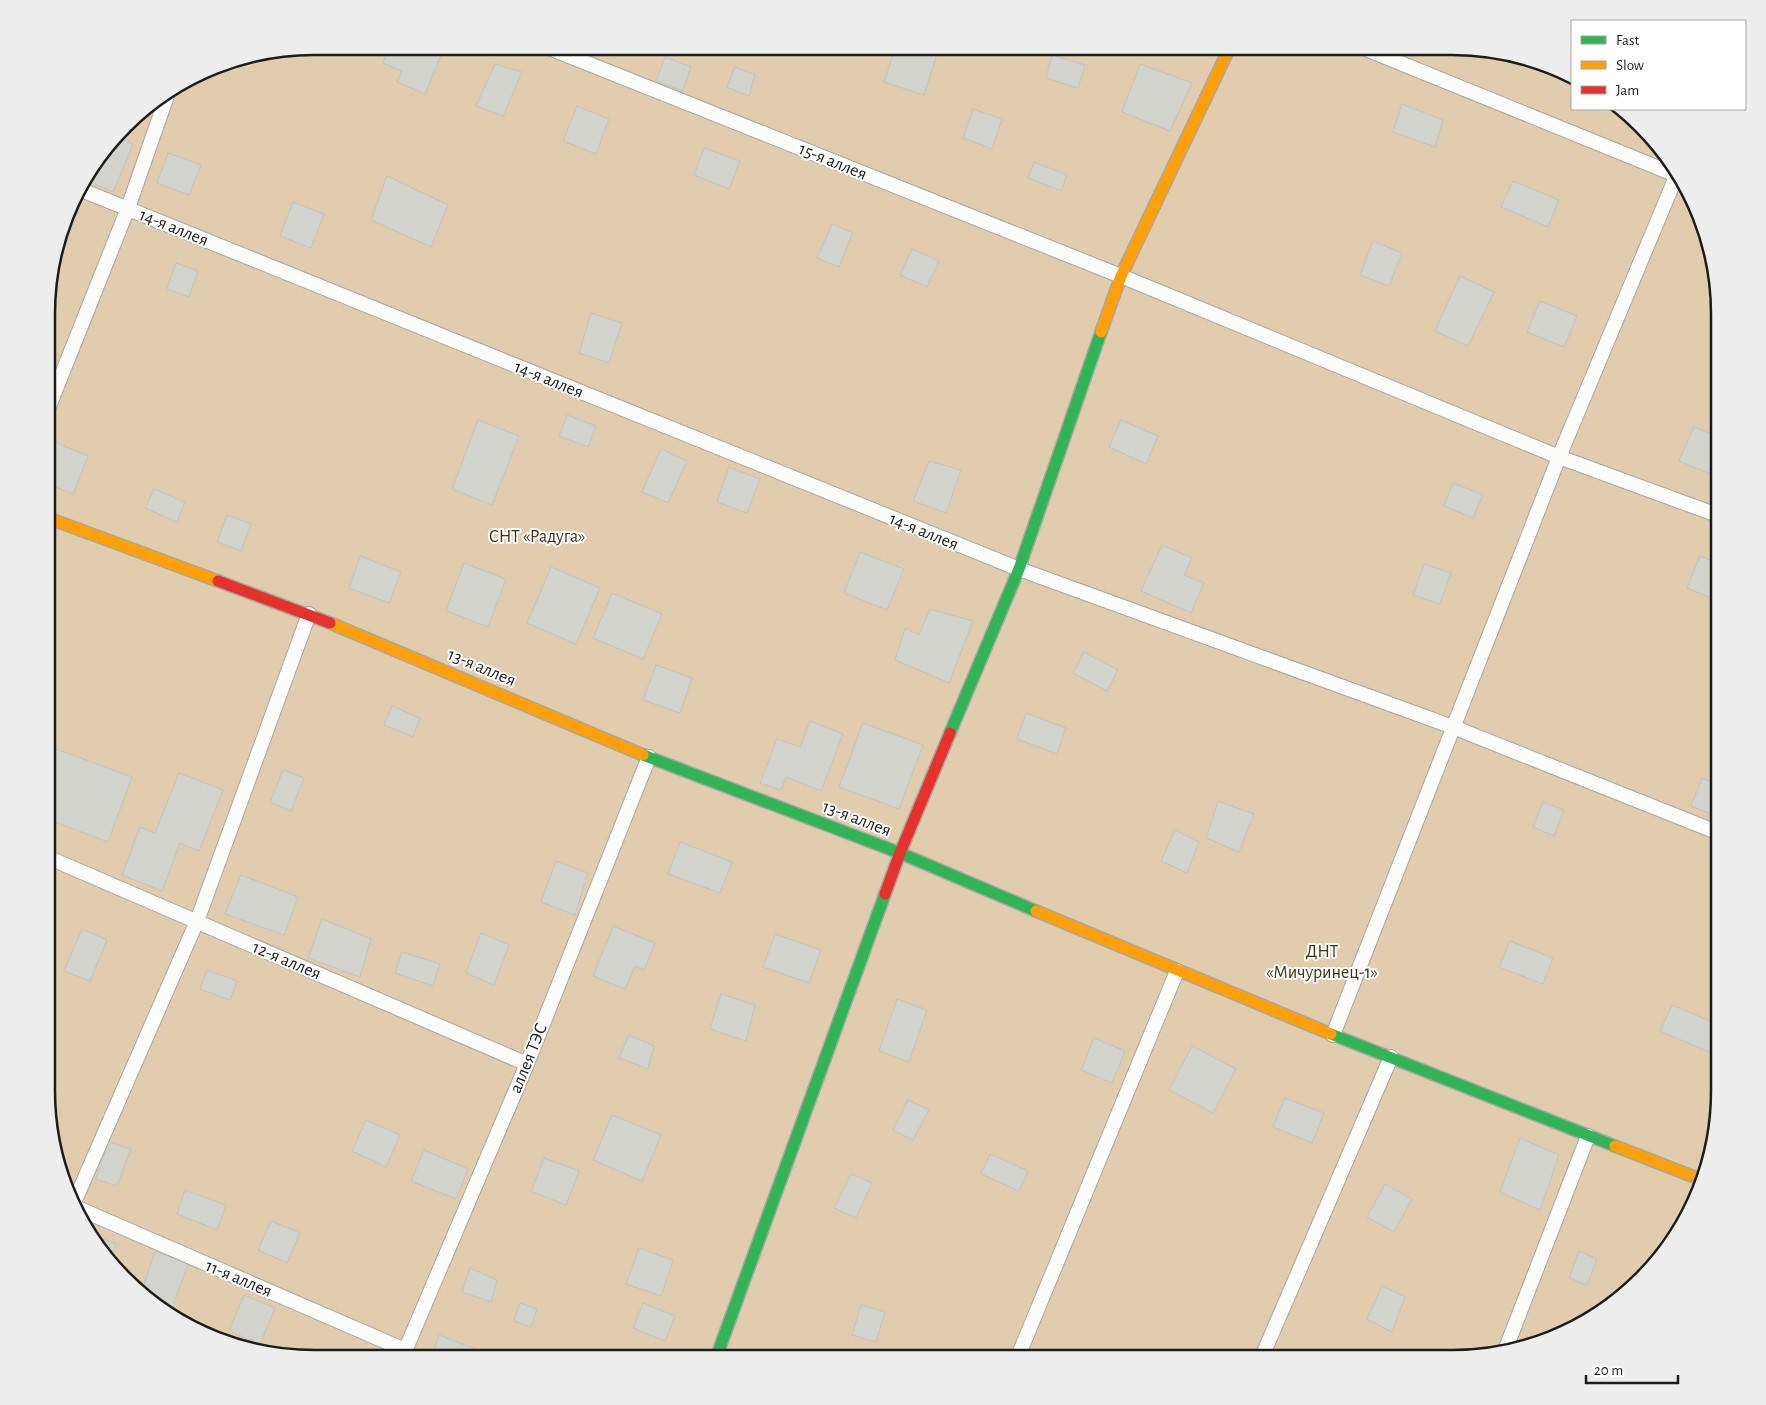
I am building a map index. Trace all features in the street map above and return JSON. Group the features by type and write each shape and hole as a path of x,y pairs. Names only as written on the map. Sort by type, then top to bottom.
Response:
{"street":[{"path":"719,1350 900,853 1019,569 1121,276 1226,55"},
{"name":"13-я аллея","path":"55,521 309,614 649,756 900,853 1177,971 1696,1178"}],"lane":[{"name":"15-я аллея","path":"567,55 1121,276 1559,457 1711,513"},
{"path":"1381,55 1667,169"},
{"path":"55,391 128,208 165,103"},
{"path":"1333,1034 1559,457 1674,182"},
{"name":"14-я аллея","path":"86,191 1019,569 1452,727 1711,830"},
{"path":"77,1195 197,921 309,614"},
{"name":"аллея ТЭС","path":"406,1350 526,1064 649,756"},
{"name":"12-я аллея","path":"55,860 526,1064"},
{"path":"1019,1350 1177,971"},
{"path":"1264,1350 1390,1057"},
{"path":"1508,1344 1588,1136"},
{"name":"11-я аллея","path":"84,1210 395,1350"}],"green space":[{"path":"314,55 1452,55 1486,57 1535,69 1571,84 1571,110 1611,110 1623,119 1657,156 1684,199 1697,231 1706,263 1711,314 1711,1091 1709,1125 1702,1158 1684,1206 1667,1235 1647,1262 1610,1296 1567,1323 1535,1336 1503,1345 1452,1350 314,1350 280,1348 231,1336 184,1315 143,1286 109,1249 82,1206 64,1158 57,1125 55,1091 55,314 57,280 69,231 90,184 119,143 143,119 170,99 199,82 247,64 280,57"}],"building":[{"path":"386,55 441,55 425,94 397,82 402,71 383,63"},
{"path":"893,55 937,55 924,95 884,82"},
{"path":"1052,55 1085,65 1078,88 1046,78"},
{"path":"665,57 691,67 683,91 656,81"},
{"path":"495,64 522,72 503,116 476,106"},
{"path":"1140,64 1192,83 1170,131 1122,112"},
{"path":"735,67 755,75 749,96 727,87"},
{"path":"1402,104 1443,120 1435,147 1393,132"},
{"path":"577,106 609,119 596,154 563,141"},
{"path":"973,109 1002,119 992,149 963,138"},
{"path":"123,139 133,144 113,192 91,182"},
{"path":"704,148 740,161 729,189 694,175"},
{"path":"168,153 201,165 189,195 157,183"},
{"path":"1034,162 1067,175 1061,191 1028,178"},
{"path":"387,176 448,205 431,247 371,220"},
{"path":"1513,181 1559,200 1548,227 1501,207"},
{"path":"82,200 66,245 69,231"},
{"path":"293,202 324,214 311,248 280,236"},
{"path":"832,224 853,233 839,267 817,258"},
{"path":"1373,241 1402,253 1389,286 1360,275"},
{"path":"912,249 939,261 927,287 900,275"},
{"path":"176,263 198,271 189,297 167,289"},
{"path":"1460,276 1494,292 1468,346 1435,331"},
{"path":"1540,301 1577,316 1564,347 1527,332"},
{"path":"591,313 622,323 609,363 579,353"},
{"path":"567,415 596,426 588,447 559,436"},
{"path":"478,420 519,436 492,505 452,489"},
{"path":"1121,420 1158,436 1146,464 1109,447"},
{"path":"1694,427 1711,434 1711,474 1679,461"},
{"path":"55,442 88,456 73,494 55,487"},
{"path":"661,449 687,461 668,503 642,492"},
{"path":"929,461 961,470 946,513 913,501"},
{"path":"729,467 760,479 747,513 717,502"},
{"path":"1453,483 1483,495 1473,518 1444,506"},
{"path":"154,489 185,502 177,522 145,508"},
{"path":"227,515 251,524 241,551 217,542"},
{"path":"1162,545 1192,558 1184,575 1204,583 1191,613 1141,591"},
{"path":"860,552 904,569 887,610 844,593"},
{"path":"360,556 401,572 389,603 349,588"},
{"path":"1700,556 1711,560 1711,592 1709,597 1687,588"},
{"path":"464,563 506,579 488,627 446,611"},
{"path":"1424,564 1451,573 1440,604 1413,595"},
{"path":"551,567 600,588 576,644 527,623"},
{"path":"612,593 662,614 643,659 593,638"},
{"path":"930,609 973,621 949,683 895,660 905,628 919,635"},
{"path":"1084,652 1118,670 1107,691 1073,673"},
{"path":"656,665 692,678 680,713 643,700"},
{"path":"392,706 420,718 413,737 384,725"},
{"path":"1026,713 1066,728 1057,754 1017,739"},
{"path":"810,721 843,734 821,791 786,777 781,790 760,783 777,739 800,747"},
{"path":"863,723 923,745 899,809 839,787"},
{"path":"56,749 132,777 108,842 55,822"},
{"path":"283,770 304,778 291,811 270,802"},
{"path":"179,773 223,790 199,851 180,843 162,891 122,875 140,827 155,833"},
{"path":"1702,778 1711,782 1711,814 1691,806"},
{"path":"1218,801 1254,814 1239,852 1206,838"},
{"path":"1543,802 1564,810 1554,836 1533,827"},
{"path":"1175,830 1199,842 1187,873 1161,861"},
{"path":"680,842 732,862 720,893 668,874"},
{"path":"556,861 588,873 575,915 541,902"},
{"path":"241,875 298,897 284,935 225,914"},
{"path":"322,919 371,939 360,977 308,958"},
{"path":"613,926 655,943 644,970 635,966 625,989 593,976"},
{"path":"82,929 107,940 90,981 64,971"},
{"path":"481,933 509,945 494,985 466,973"},
{"path":"775,934 821,950 809,983 763,967"},
{"path":"1510,941 1553,958 1543,984 1499,967"},
{"path":"402,952 440,964 433,986 395,973"},
{"path":"207,970 237,981 230,1000 200,989"},
{"path":"721,994 755,1005 746,1041 710,1029"},
{"path":"897,999 927,1010 909,1062 879,1051"},
{"path":"1672,1005 1711,1022 1711,1053 1660,1031"},
{"path":"629,1035 654,1046 648,1069 619,1058"},
{"path":"1094,1038 1125,1051 1112,1083 1081,1070"},
{"path":"1192,1046 1236,1069 1213,1113 1169,1090"},
{"path":"1285,1098 1324,1113 1312,1143 1273,1127"},
{"path":"908,1100 929,1110 913,1140 893,1130"},
{"path":"612,1115 661,1135 642,1181 593,1160"},
{"path":"366,1120 400,1135 386,1167 352,1151"},
{"path":"1520,1138 1559,1155 1540,1210 1500,1192"},
{"path":"109,1142 131,1149 117,1186 96,1179"},
{"path":"424,1150 468,1169 456,1199 411,1181"},
{"path":"990,1154 1028,1171 1019,1191 981,1174"},
{"path":"544,1158 579,1171 566,1205 531,1191"},
{"path":"851,1174 872,1183 856,1218 834,1208"},
{"path":"1385,1184 1412,1199 1394,1232 1367,1217"},
{"path":"185,1190 226,1205 217,1230 177,1214"},
{"path":"271,1221 300,1233 287,1263 258,1250"},
{"path":"101,1238 116,1244 113,1254"},
{"path":"639,1248 673,1260 661,1296 626,1284"},
{"path":"155,1251 188,1264 172,1307 143,1286"},
{"path":"1579,1251 1597,1259 1587,1285 1569,1278"},
{"path":"470,1268 497,1280 491,1302 462,1292"},
{"path":"1382,1286 1405,1297 1392,1332 1367,1319"},
{"path":"244,1295 275,1308 260,1344 229,1331"},
{"path":"520,1303 537,1309 531,1327 514,1321"},
{"path":"643,1303 675,1316 665,1341 633,1328"},
{"path":"861,1305 885,1312 876,1342 852,1335"},
{"path":"439,1335 478,1350 434,1350"}],"traffic: fast":[{"path":"950,733 1019,569 1101,332"},
{"path":"643,755 900,853 1036,911"},
{"path":"719,1350 885,894"},
{"path":"1331,1034 1615,1146"}],"traffic: slow":[{"path":"1101,332 1121,276 1226,55"},
{"path":"55,521 218,581"},
{"path":"330,623 643,755"},
{"path":"1036,911 1331,1034"},
{"path":"1615,1146 1696,1178"}],"traffic: jam":[{"path":"218,581 330,623"},
{"path":"885,894 950,733"}],"park label":[{"name":"СНТ «Радуга»","path":"537,536"},
{"name":"ДНТ «Мичуринец-1»","path":"1322,961"}]}
